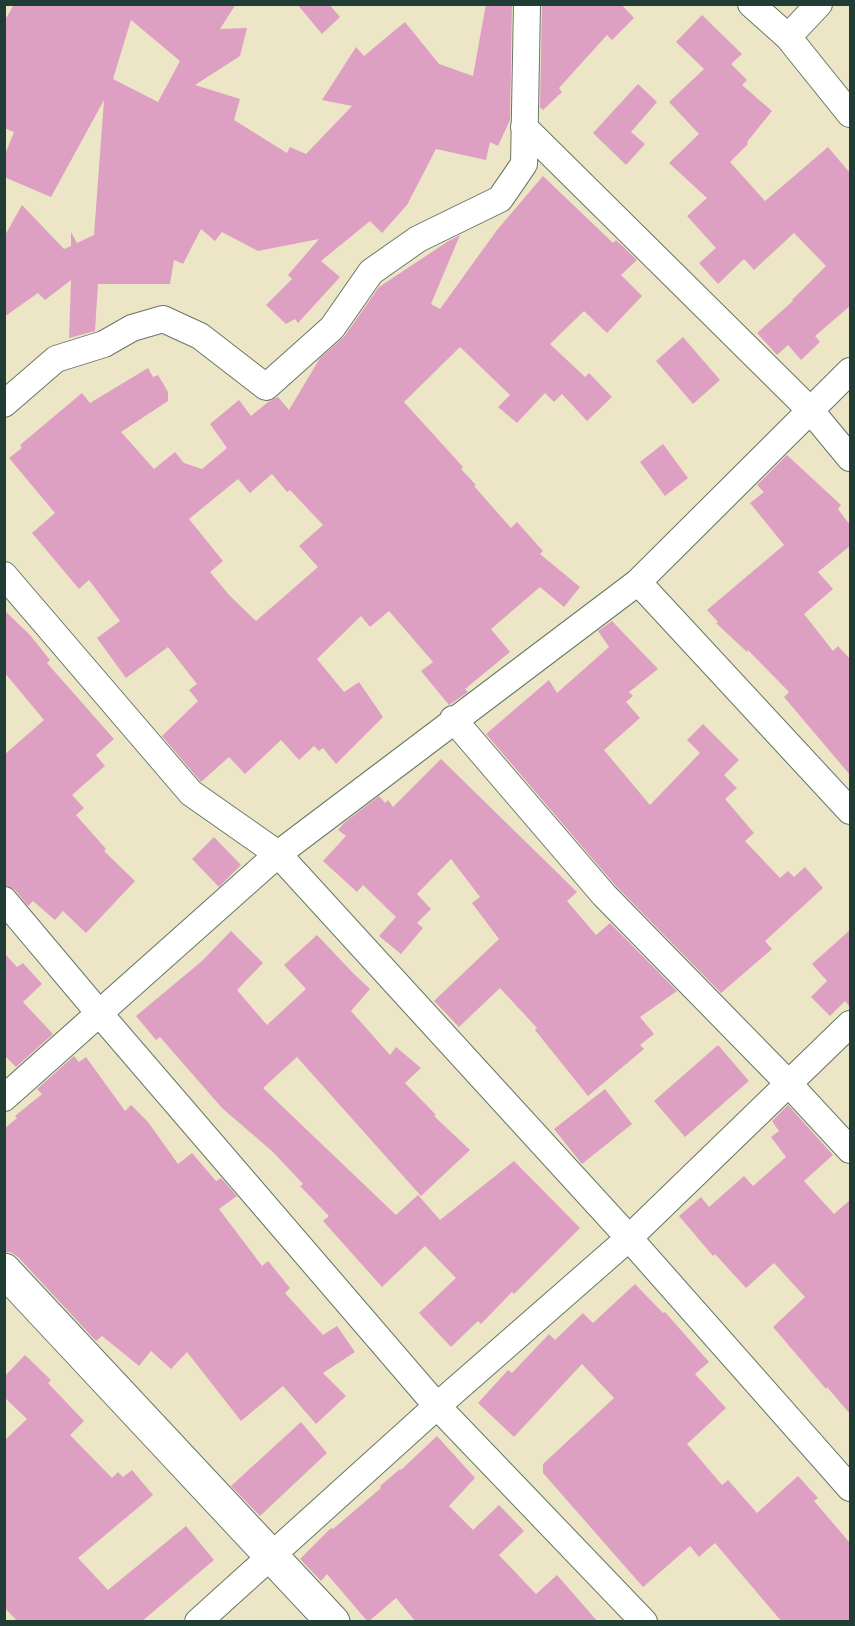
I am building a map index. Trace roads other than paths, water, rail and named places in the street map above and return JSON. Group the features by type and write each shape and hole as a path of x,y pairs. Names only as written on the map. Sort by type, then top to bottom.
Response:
{"street":[{"path":"4,404 56,359 104,344 132,328 163,319 200,336 266,387 332,328 371,272 418,239 500,199 524,164 527,4"},
{"path":"751,4 788,37 850,114"},
{"path":"788,37 819,4"},
{"path":"524,127 811,411 850,458"},
{"path":"4,1098 278,854 453,719 638,582 850,370"},
{"path":"4,575 191,793 278,854 629,1238 850,1488"},
{"path":"638,582 850,811"},
{"path":"453,719 604,895 788,1083 850,1150"},
{"path":"4,900 437,1406 644,1622"},
{"path":"198,1622 437,1406 629,1238 850,1024"},
{"path":"4,1270 333,1622"}]}
